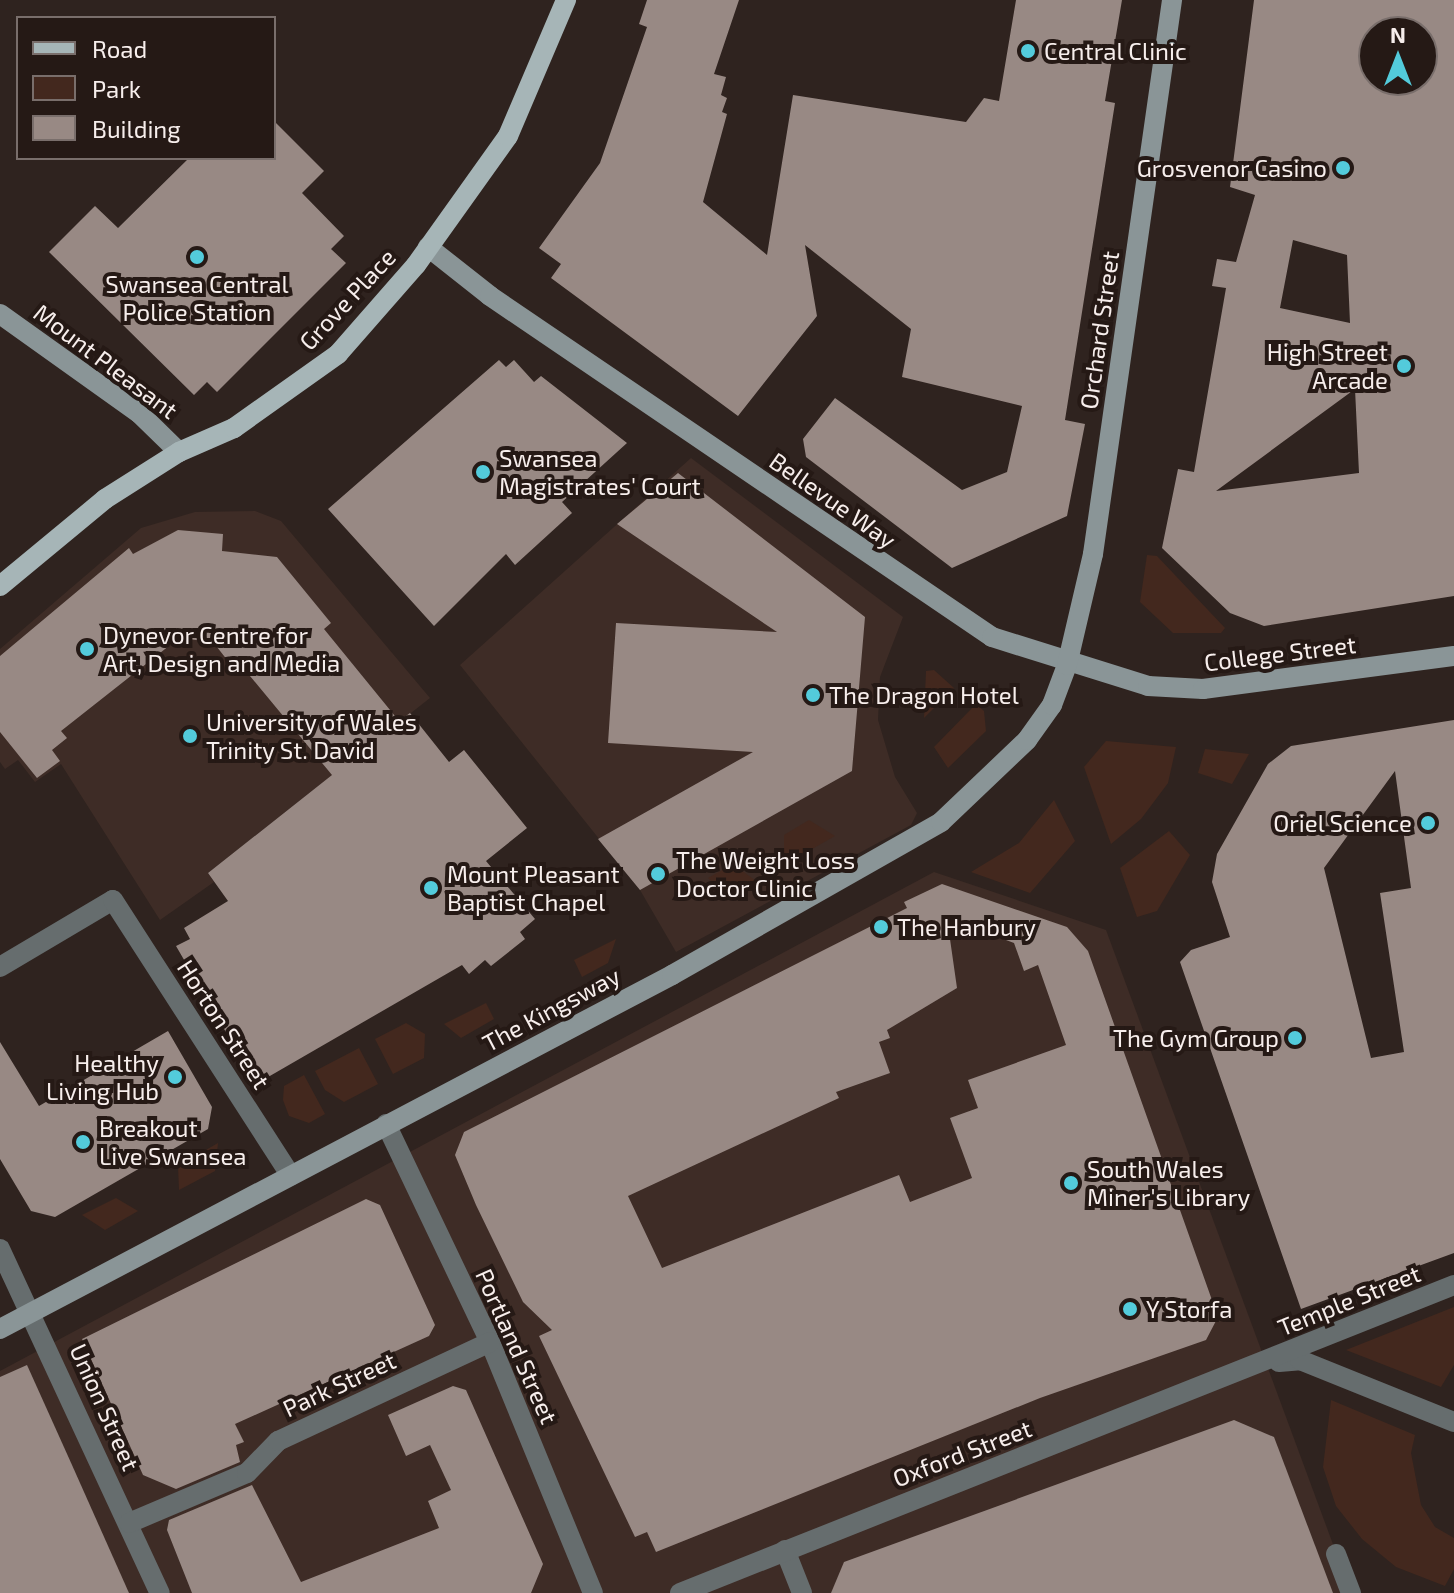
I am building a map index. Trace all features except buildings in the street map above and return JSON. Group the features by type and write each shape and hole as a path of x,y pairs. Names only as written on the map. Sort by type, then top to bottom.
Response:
{"main road":[{"path":"428,247 508,136 566,0"},
{"name":"Grove Place","path":"0,586 105,499 179,452 234,428 338,354 428,247"}],"street":[{"name":"Orchard Street","path":"1067,665 1093,554 1172,0"},
{"name":"Grove Place","path":"428,247 580,358"},
{"name":"Mount Pleasant","path":"0,314 139,413 179,452"},
{"name":"Bellevue Way","path":"580,358 937,604 992,637 1067,665"},
{"name":"College Street","path":"1067,665 1148,686 1203,689 1454,656"},
{"name":"The Kingsway","path":"0,1329 672,975 941,822 1027,740 1052,705 1067,665"},
{"name":"Horton Street","path":"0,967 113,900 291,1176"},
{"name":"Portland Street","path":"386,1124 490,1342 593,1593"},
{"name":"Union Street","path":"0,1249 33,1313 160,1593"},
{"name":"Temple Street","path":"1263,1363 1454,1285"},
{"name":"Park Street","path":"129,1523 247,1473 278,1441 490,1342"},
{"path":"1263,1363 1300,1360 1454,1422"},
{"name":"Oxford Street","path":"680,1593 1263,1363"},
{"path":"785,1550 802,1593"},
{"path":"1336,1554 1351,1593"}],"shaded area":[{"path":"691,458 903,617 880,677 878,720 895,777 917,813 911,825 676,952 640,890 460,665"},
{"name":"University of Wales Trinity St. David","path":"255,511 281,521 430,698 208,873 214,882 160,920 61,764 35,782 18,760 5,769 0,762 0,649 141,528 195,512"},
{"path":"934,872 1106,930 1351,1593 0,1593 0,1371"}],"green space":[{"path":"1147,555 1157,556 1225,628 1221,633 1173,633 1140,602"},
{"path":"934,670 954,688 924,718 926,671"},
{"path":"976,704 984,711 986,731 948,768 934,747"},
{"path":"1106,741 1176,747 1168,783 1141,819 1111,844 1084,767"},
{"path":"1205,749 1249,754 1232,784 1198,773"},
{"path":"1054,800 1075,841 1030,893 971,872 1019,843"},
{"path":"809,820 835,836 784,865 784,835"},
{"path":"1169,831 1190,855 1157,911 1137,917 1120,868"},
{"path":"733,864 756,881 728,897 708,878"},
{"path":"616,939 608,963 582,977 574,960"},
{"path":"486,1003 494,1019 461,1038 444,1024"},
{"path":"406,1023 425,1034 424,1058 393,1074 375,1039"},
{"path":"359,1048 378,1084 344,1102 325,1090 315,1071"},
{"path":"304,1075 325,1114 309,1123 289,1116 283,1100 284,1086"},
{"path":"218,1143 215,1171 179,1190 178,1166"},
{"path":"116,1198 138,1211 105,1230 82,1215"},
{"path":"1454,1307 1454,1365 1441,1387 1346,1350"},
{"path":"1331,1400 1415,1435 1411,1453 1421,1505 1435,1527 1454,1538 1454,1569 1445,1586 1396,1567 1362,1539 1336,1506 1323,1467"}],"place":[{"name":"Central Clinic","path":"1028,51"},
{"name":"Grosvenor Casino","path":"1343,168"},
{"name":"Swansea Central Police Station","path":"197,257"},
{"name":"High Street Arcade","path":"1404,366"},
{"name":"Swansea Magistrates' Court","path":"483,472"},
{"name":"Dynevor Centre for Art, Design and Media","path":"87,649"},
{"name":"The Dragon Hotel","path":"813,695"},
{"name":"University of Wales Trinity St. David","path":"190,736"},
{"name":"Oriel Science","path":"1428,823"},
{"name":"The Weight Loss Doctor Clinic","path":"658,874"},
{"name":"Mount Pleasant Baptist Chapel","path":"431,888"},
{"name":"The Hanbury","path":"881,927"},
{"name":"The Gym Group","path":"1295,1038"},
{"name":"Healthy Living Hub","path":"175,1077"},
{"name":"Breakout Live Swansea","path":"83,1142"},
{"name":"South Wales Miner's Library","path":"1071,1183"},
{"name":"Y Storfa","path":"1130,1309"}]}
